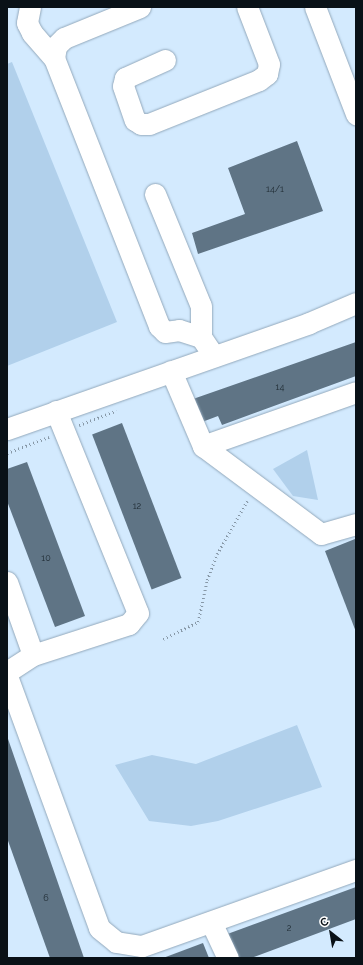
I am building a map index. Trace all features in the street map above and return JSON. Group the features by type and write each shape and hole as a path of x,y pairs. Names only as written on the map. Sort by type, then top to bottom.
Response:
{"street":[{"path":"30,7 27,23 32,33 54,58 159,326 165,332 179,330 201,337"},
{"path":"54,58 56,46 64,38 140,7"},
{"path":"165,60 126,78 123,86 135,120 141,124 149,124 259,80 267,74 269,64 247,7"},
{"path":"315,7 356,114"},
{"path":"155,194 201,306 201,337 214,356"},
{"path":"7,429 214,356 356,303"},
{"path":"171,371 203,446 255,488 321,534 356,524"},
{"path":"203,446 356,392"},
{"path":"7,672 34,655 129,624 138,613 56,411"},
{"path":"7,582 34,655"},
{"path":"7,676 99,928 116,942 142,946 356,870"},
{"path":"211,922 228,958"}],"path":[{"path":"163,639 198,622 207,580 217,554 255,488"}],"shaded area":[{"path":"12,62 117,322 7,366 7,64"},
{"path":"307,450 318,500 293,496 273,469"},
{"path":"297,725 322,787 218,821 191,826 149,821 115,765 152,755 196,764"}],"building":[{"path":"297,141 323,211 198,254 192,233 245,214 228,168"},
{"path":"356,342 356,376 222,425 218,416 202,422 193,399"},
{"path":"122,423 181,578 152,589 92,434"},
{"path":"27,462 85,616 55,627 7,501 7,469"},
{"path":"355,539 356,542 356,632 325,551"},
{"path":"7,736 84,958 50,958 7,838"},
{"path":"356,887 356,919 251,958 230,958 222,936"},
{"path":"203,943 209,958 163,958"}]}
